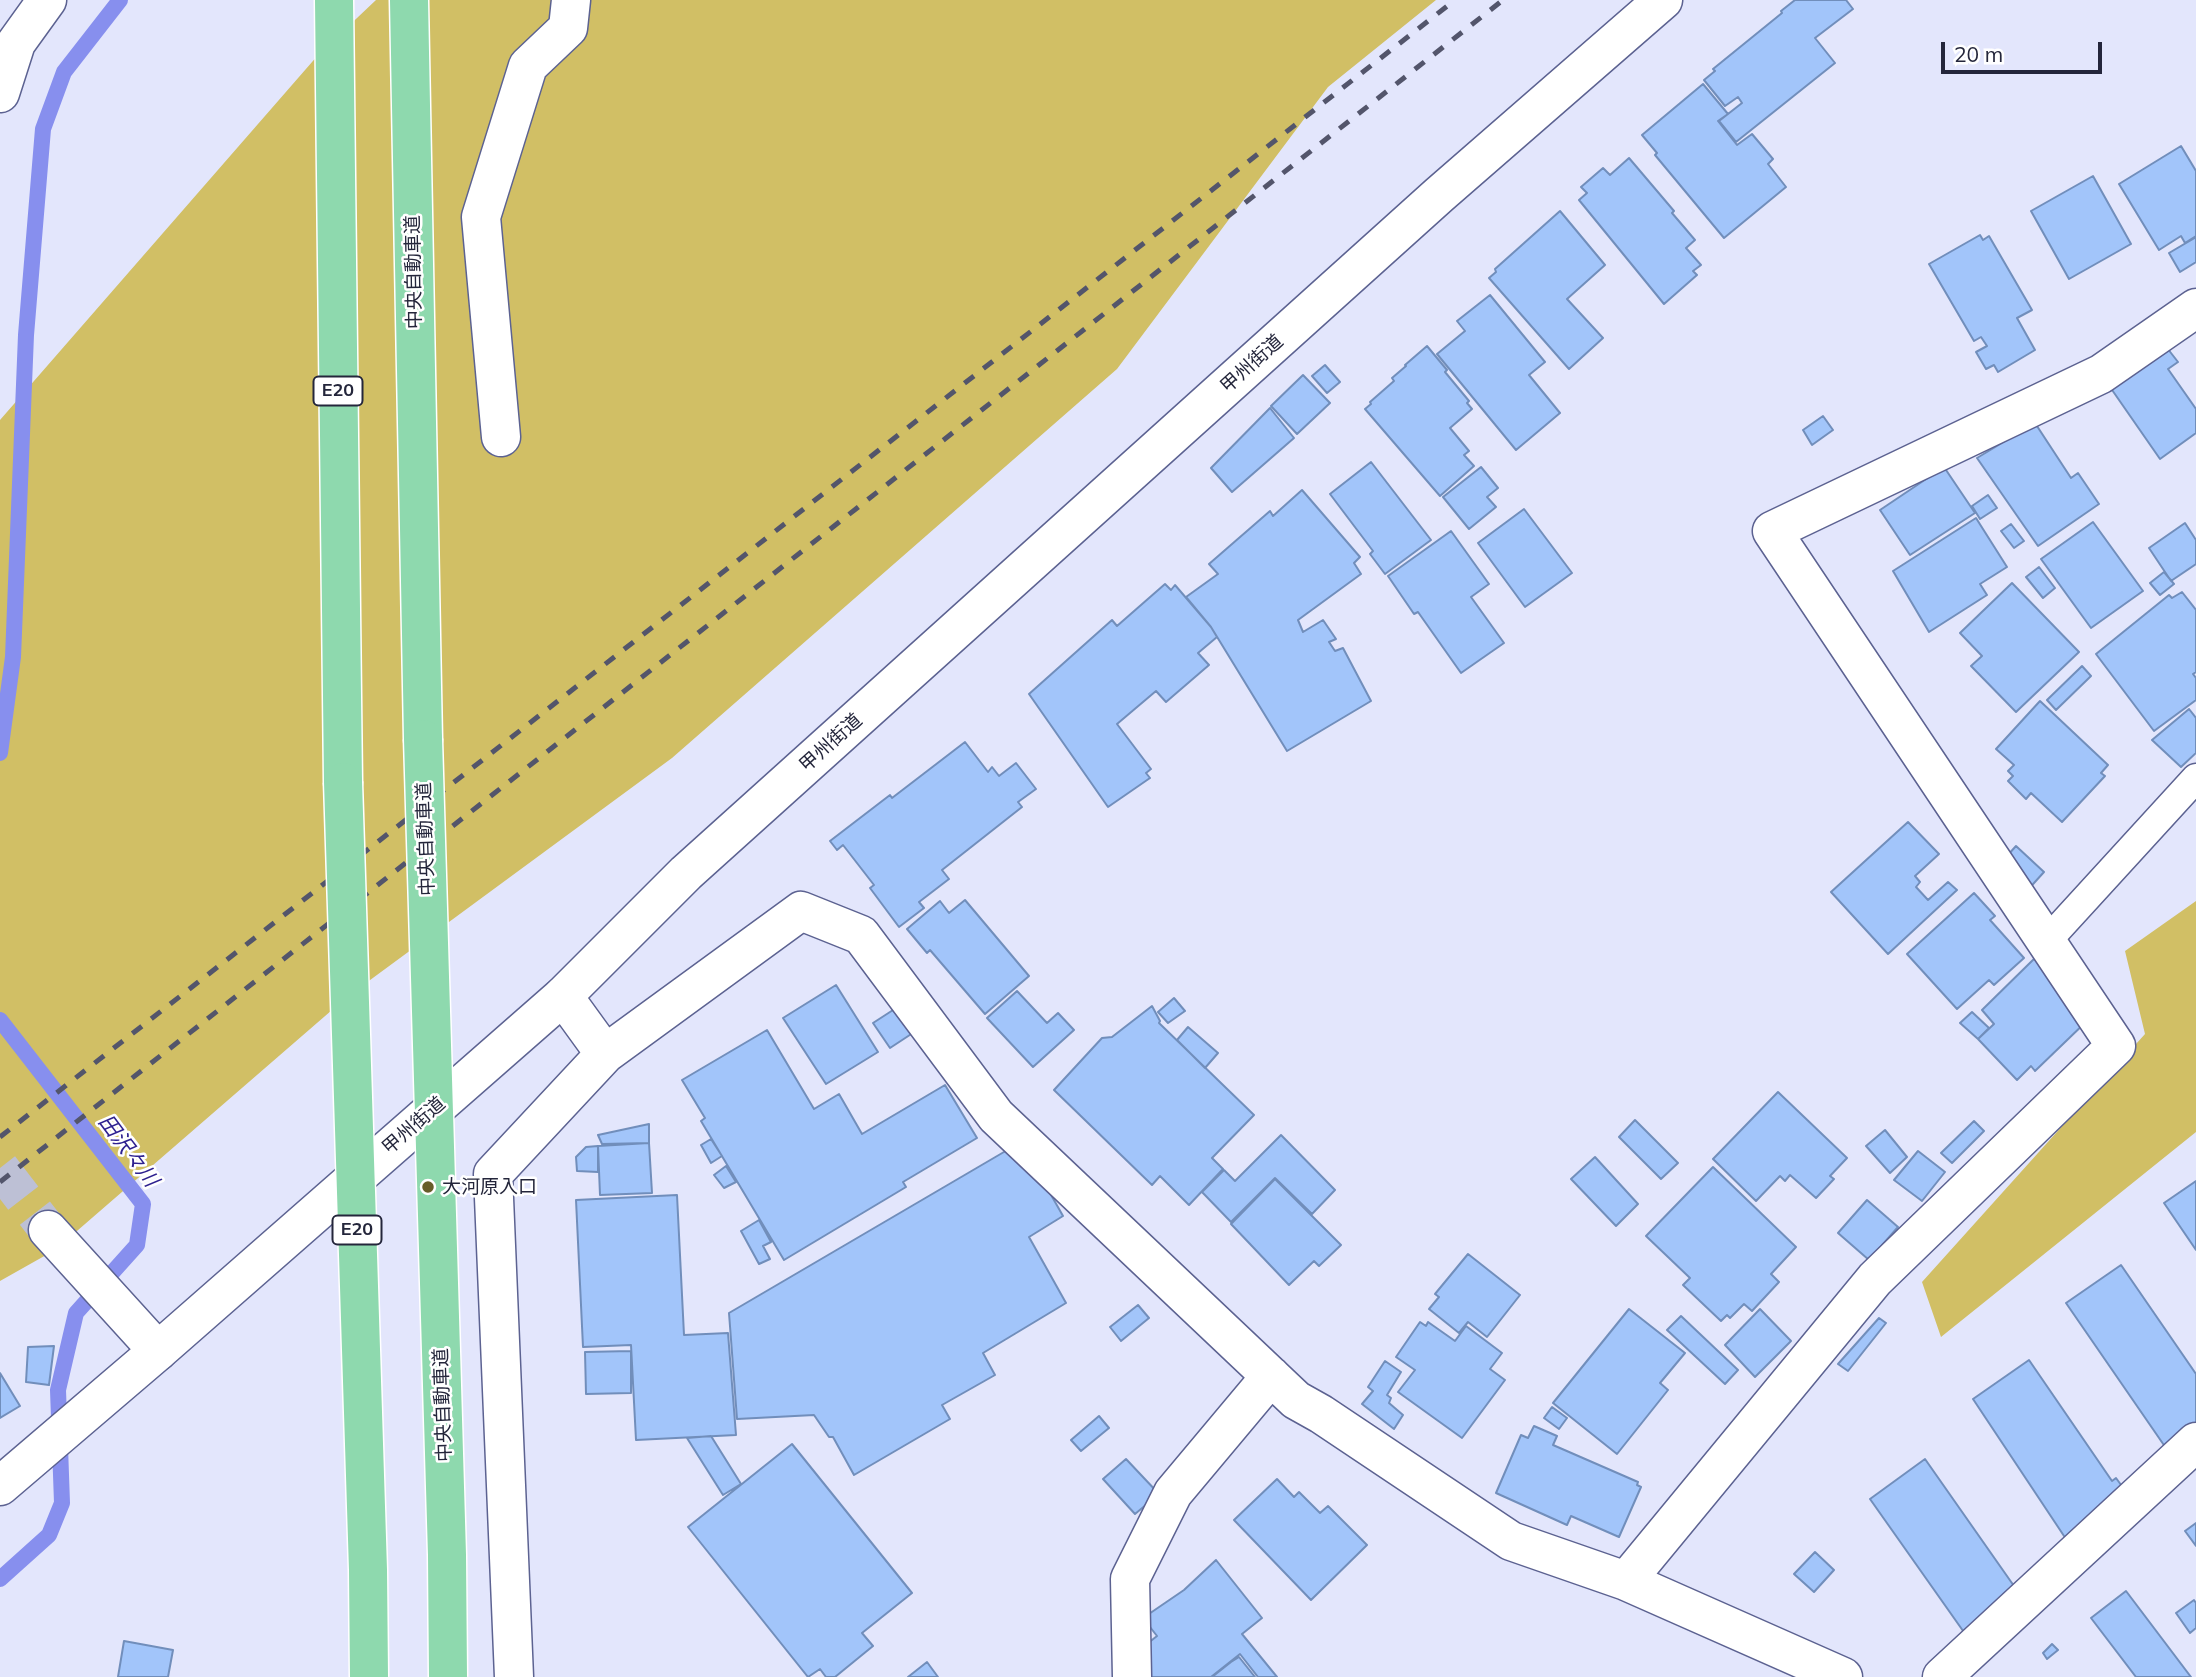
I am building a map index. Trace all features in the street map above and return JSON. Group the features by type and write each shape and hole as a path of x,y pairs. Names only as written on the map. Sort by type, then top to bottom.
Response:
{"highway":[{"name":"E20","path":"334,0 343,782 368,1556 369,1677"},
{"name":"中央自動車道","path":"409,0 423,739 447,1541 448,1677"}],"street":[{"path":"0,93 16,43 47,0"},
{"path":"501,437 481,216 528,66 568,28 571,0"},
{"name":"甲州街道","path":"0,1486 563,996 697,864 1439,195 1663,0"},
{"path":"1626,1581 1875,1279 2116,1046 1772,531 2101,374 2196,308"},
{"path":"514,1677 493,1174 605,1054 801,911 861,935 996,1116 1296,1400 1511,1541 1626,1581 1843,1677"},
{"path":"563,996 605,1054"},
{"path":"48,1230 158,1351"},
{"path":"1132,1677 1130,1579 1173,1493 1271,1377"},
{"path":"1942,1677 2196,1442"}],"lane":[{"path":"2046,942 2196,778"}],"shaded area":[{"path":"376,0 1436,0 1328,87 1117,369 672,758 347,997 55,1250 0,1281 0,420 319,54"},
{"path":"2196,901 2196,1132 1941,1337 1922,1282 2145,1034 2125,951"}],"building":[{"path":"1795,0 1846,0 1853,9 1815,38 1835,63 1736,142 1719,121 1742,103 1738,97 1725,106 1704,80 1715,71 1713,69"},
{"path":"1703,84 1728,114 1718,121 1737,145 1752,134 1773,159 1768,164 1786,187 1724,238 1655,155 1657,153 1642,135"},
{"path":"2181,146 2196,171 2196,236 2185,243 2181,236 2159,250 2119,184"},
{"path":"1629,158 1695,240 1686,248 1701,265 1693,271 1697,275 1664,304 1579,200 1587,193 1581,187 1603,168 1610,175"},
{"path":"2093,176 2131,244 2069,279 2031,211"},
{"path":"1560,211 1605,265 1567,299 1603,338 1569,369 1489,278 1496,272 1495,269"},
{"path":"1980,235 1983,240 1989,236 2032,310 2017,318 2035,350 1998,372 1994,365 1986,369 1976,352 1987,346 1981,337 1974,341 1929,264"},
{"path":"2196,237 2196,262 2180,272 2169,253"},
{"path":"1490,295 1545,362 1529,375 1560,413 1516,450 1437,354 1465,331 1457,321"},
{"path":"2164,344 2178,362 2168,369 2196,409 2196,433 2160,459 2110,387"},
{"path":"1427,346 1447,370 1445,372 1469,401 1467,403 1472,409 1450,428 1469,451 1464,455 1474,466 1440,496 1365,409 1394,381 1392,378"},
{"path":"1325,365 1340,382 1327,393 1312,376"},
{"path":"1303,375 1330,403 1297,434 1271,406"},
{"path":"1270,408 1294,438 1232,492 1211,468"},
{"path":"1823,416 1833,430 1812,445 1803,430"},
{"path":"2035,423 2071,478 2078,473 2099,504 2038,546 1977,458"},
{"path":"1371,462 1431,540 1385,574 1370,554 1373,551 1330,494"},
{"path":"1481,467 1498,488 1487,497 1496,507 1469,529 1443,497"},
{"path":"1944,467 1975,513 1910,555 1880,510"},
{"path":"1302,490 1360,557 1354,563 1361,574 1298,620 1303,632 1323,620 1336,639 1329,642 1335,651 1343,648 1371,701 1287,751 1211,627 1186,597 1218,574 1209,564 1270,511 1273,516"},
{"path":"1988,495 1997,508 1980,519 1972,506"},
{"path":"1524,509 1572,573 1525,607 1478,543"},
{"path":"1976,518 2007,567 1980,584 1987,595 1929,632 1893,571"},
{"path":"2093,522 2143,591 2091,628 2041,559"},
{"path":"2185,523 2196,540 2196,564 2171,581 2149,548"},
{"path":"2011,524 2024,541 2014,548 2001,531"},
{"path":"1451,531 1489,584 1471,597 1504,643 1461,673 1418,612 1414,614 1388,576"},
{"path":"2039,567 2055,588 2043,598 2026,577"},
{"path":"2164,572 2174,584 2160,595 2150,583"},
{"path":"2012,583 2079,652 2016,712 1971,666 1982,656 1960,633"},
{"path":"1165,584 1171,590 1175,585 1217,637 1198,653 1209,665 1166,702 1156,691 1117,724 1151,769 1146,773 1150,778 1108,807 1029,694 1112,620 1117,626"},
{"path":"2182,592 2196,610 2196,672 2193,674 2196,678 2196,700 2154,731 2096,654 2169,595 2172,598"},
{"path":"2082,666 2091,676 2056,710 2047,700"},
{"path":"2040,701 2108,765 2101,773 2105,776 2062,822 2031,793 2026,799 2008,781 2013,776 2008,771 2014,765 1996,749"},
{"path":"2189,709 2196,718 2196,753 2181,767 2152,740"},
{"path":"965,742 988,772 992,767 999,776 1016,763 1036,789 1018,802 1022,807 942,870 949,879 919,902 924,908 899,927 870,888 874,885 843,845 837,850 830,841"},
{"path":"1908,822 1939,854 1915,876 1920,882 1916,887 1928,900 1948,882 1957,890 1888,954 1831,892"},
{"path":"2016,846 2044,872 2025,893 1997,867"},
{"path":"1974,893 1995,916 1990,920 2024,958 1994,985 1989,980 1957,1009 1907,954"},
{"path":"965,900 1029,976 985,1014 930,950 927,953 907,929 940,901 949,913"},
{"path":"2038,955 2090,1018 2035,1071 2031,1066 2017,1080 1978,1039 1994,1024 1982,1010"},
{"path":"836,985 878,1052 826,1084 783,1018"},
{"path":"1017,991 1047,1023 1058,1013 1074,1030 1033,1067 987,1018"},
{"path":"1174,998 1185,1011 1168,1023 1158,1012"},
{"path":"910,999 925,1025 890,1048 873,1023"},
{"path":"1152,1006 1159,1023 1254,1115 1212,1158 1223,1169 1189,1205 1160,1176 1152,1185 1054,1090 1102,1038 1112,1037"},
{"path":"1972,1012 1989,1028 1978,1039 1960,1023"},
{"path":"1188,1027 1218,1053 1205,1068 1177,1040"},
{"path":"767,1030 814,1109 839,1094 862,1134 945,1085 977,1138 903,1182 906,1187 784,1260 701,1121 705,1118 682,1080"},
{"path":"1778,1092 1847,1158 1830,1176 1834,1179 1816,1198 1790,1175 1785,1181 1780,1176 1756,1201 1713,1159"},
{"path":"1635,1120 1678,1163 1661,1179 1619,1137"},
{"path":"1974,1121 1984,1131 1952,1163 1941,1153"},
{"path":"649,1124 649,1143 602,1144 598,1135"},
{"path":"1885,1130 1907,1157 1890,1173 1866,1146"},
{"path":"1281,1135 1335,1190 1312,1214 1275,1178 1231,1222 1202,1192 1224,1170 1235,1181"},
{"path":"711,1139 722,1156 711,1163 701,1145"},
{"path":"1021,1142 1063,1216 1029,1237 1066,1303 983,1353 995,1375 942,1405 950,1419 854,1475 833,1437 829,1437 814,1415 737,1419 729,1313"},
{"path":"649,1143 652,1193 600,1195 598,1146"},
{"path":"598,1146 598,1172 577,1171 576,1157 586,1147"},
{"path":"1918,1151 1945,1172 1922,1201 1894,1180"},
{"path":"1595,1157 1638,1204 1616,1226 1571,1179"},
{"path":"726,1166 736,1182 724,1188 714,1175"},
{"path":"1713,1167 1796,1247 1771,1274 1779,1282 1752,1311 1744,1304 1730,1318 1727,1315 1721,1321 1683,1285 1690,1278 1646,1236"},
{"path":"1275,1179 1341,1245 1319,1266 1314,1261 1289,1285 1231,1224"},
{"path":"2196,1181 2196,1250 2164,1203"},
{"path":"677,1195 684,1335 728,1333 736,1435 636,1440 631,1345 583,1347 576,1200"},
{"path":"1867,1200 1898,1227 1869,1260 1838,1233"},
{"path":"759,1220 771,1242 763,1246 770,1259 759,1264 741,1231"},
{"path":"1468,1254 1520,1295 1487,1337 1468,1322 1459,1333 1429,1309 1439,1297 1435,1294"},
{"path":"2121,1265 2196,1374 2196,1432 2168,1451 2066,1303"},
{"path":"1138,1305 1149,1318 1121,1341 1110,1327"},
{"path":"1629,1309 1685,1353 1660,1383 1668,1390 1617,1454 1553,1403"},
{"path":"1760,1309 1791,1341 1755,1377 1725,1345"},
{"path":"1681,1316 1738,1370 1725,1384 1667,1330"},
{"path":"1879,1318 1886,1323 1848,1371 1838,1364"},
{"path":"1420,1322 1426,1326 1428,1322 1455,1341 1466,1326 1502,1353 1490,1369 1505,1380 1462,1438 1398,1392 1415,1370 1396,1357"},
{"path":"54,1346 49,1385 26,1382 28,1347"},
{"path":"631,1351 631,1393 586,1394 585,1352"},
{"path":"2029,1360 2112,1481 2116,1478 2132,1500 2072,1548 1973,1399"},
{"path":"1385,1361 1401,1372 1387,1395 1391,1398 1389,1403 1403,1415 1394,1429 1362,1404 1373,1391 1368,1387"},
{"path":"0,1373 20,1406 0,1418"},
{"path":"1552,1407 1567,1418 1559,1429 1544,1418"},
{"path":"1099,1416 1109,1428 1081,1451 1071,1440"},
{"path":"1534,1426 1557,1436 1553,1445 1638,1482 1637,1485 1641,1487 1619,1537 1571,1516 1567,1525 1496,1493 1521,1435 1528,1438"},
{"path":"711,1436 741,1484 723,1495 687,1438"},
{"path":"792,1444 912,1593 862,1633 873,1646 835,1677 826,1677 820,1669 808,1677 688,1527"},
{"path":"1126,1459 1159,1494 1135,1514 1103,1479"},
{"path":"1925,1459 2028,1606 1973,1645 1870,1499"},
{"path":"1277,1479 1294,1497 1299,1492 1320,1513 1328,1506 1367,1545 1311,1600 1234,1520"},
{"path":"2196,1523 2196,1546 2185,1531"},
{"path":"1815,1552 1834,1570 1814,1592 1794,1574"},
{"path":"1216,1560 1262,1618 1242,1634 1277,1677 1258,1677 1240,1654 1211,1677 1146,1677 1132,1656 1157,1636 1143,1618 1184,1590"},
{"path":"2126,1591 2191,1677 2136,1677 2091,1618"},
{"path":"2194,1600 2196,1628 2190,1633 2176,1613"},
{"path":"124,1641 173,1650 168,1677 118,1677"},
{"path":"2052,1644 2058,1650 2047,1659 2043,1653"},
{"path":"1239,1657 1255,1677 1212,1677 1231,1662"},
{"path":"927,1662 938,1677 908,1677"}],"waterway":[{"name":"田沢々川","path":"0,753 13,657 26,335 43,129 64,72 120,0"},
{"name":"田沢々川","path":"0,1020 143,1204 137,1245 76,1313 58,1390 62,1503 49,1535 0,1579"}],"tunnel":[{"path":"0,1168 48,1230"}],"railway":[{"path":"0,1137 1455,0"},
{"path":"0,1182 1503,0"}],"place":[{"name":"大河原入口","path":"428,1187"}]}
